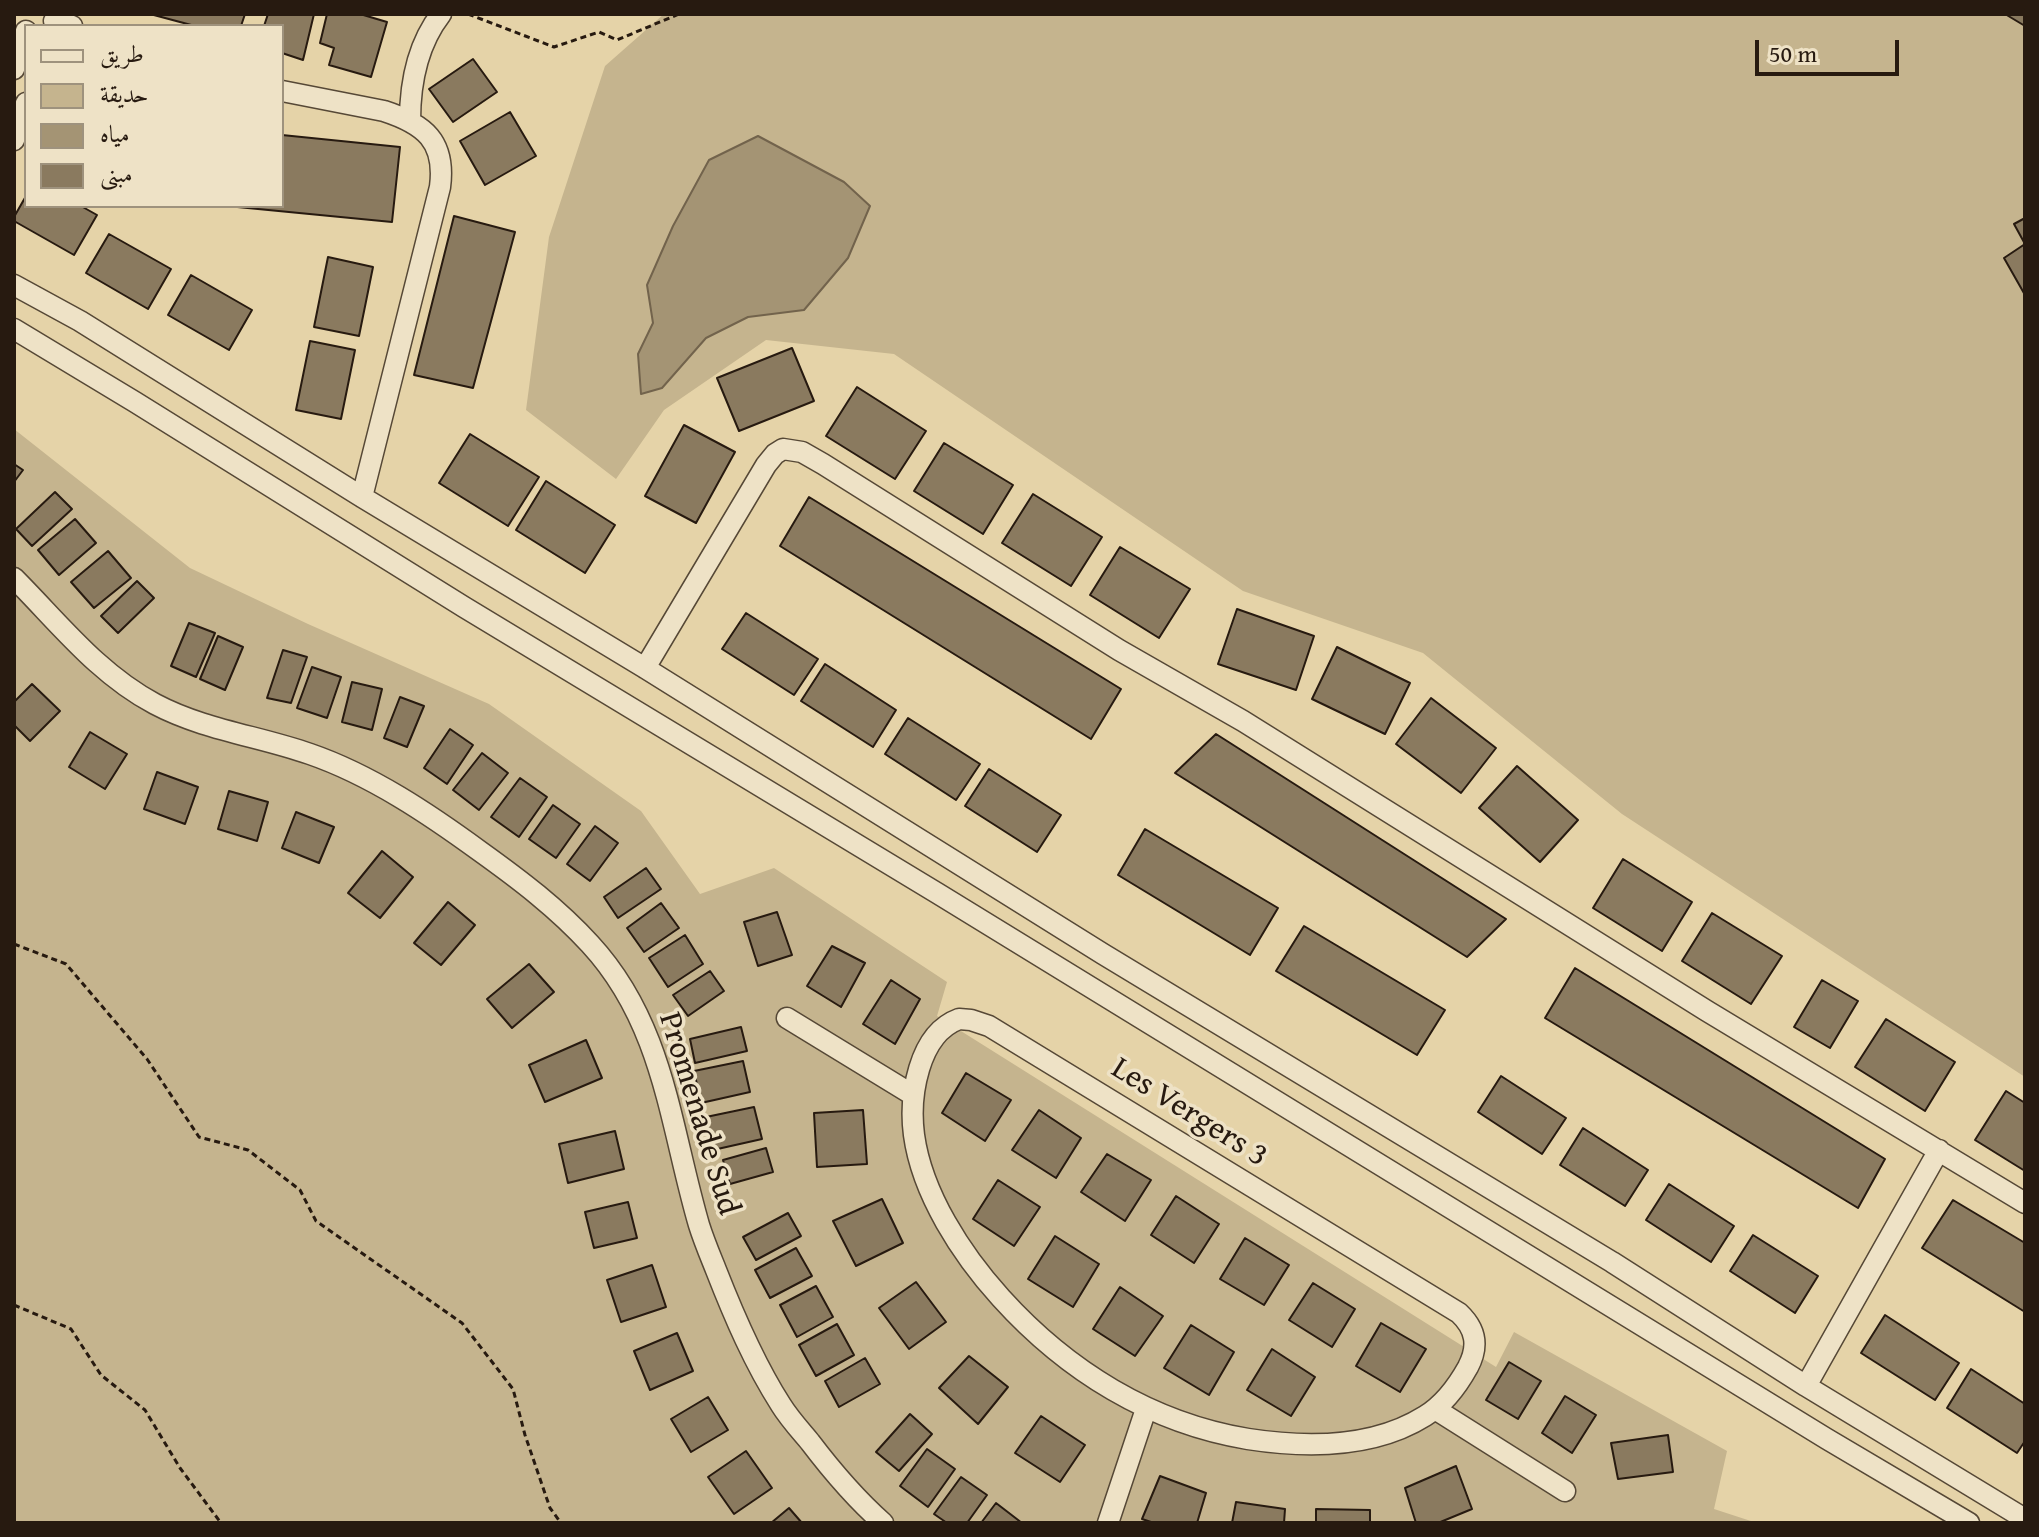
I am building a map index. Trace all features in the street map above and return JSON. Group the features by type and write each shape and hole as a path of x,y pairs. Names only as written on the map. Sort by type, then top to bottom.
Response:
{"street":[{"path":"410,121 414,71 433,25 441,14"},
{"path":"14,69 24,38"},
{"path":"284,91 384,111 410,121 422,130 440,153 442,174 362,497"},
{"path":"14,140 24,109"},
{"path":"14,285 80,321 1103,954 1612,1262 1806,1386 2025,1519"},
{"path":"14,329 450,599 1969,1523"},
{"path":"645,668 766,465 783,449 802,452 1119,650 1243,721 1707,1011 2025,1203"},
{"name":"Promenade Sud","path":"14,578 77,645 123,684 153,703 186,718 311,754 412,804 522,881 592,945 611,969 649,1037 700,1229 748,1346 781,1405 840,1480 883,1523"},
{"path":"787,1018 913,1095"},
{"name":"Les Vergers 3","path":"959,1019 989,1026 1459,1313 1473,1329 1475,1337 1473,1355 1462,1377 1435,1409 1411,1423 1376,1436 1353,1441 1293,1443 1249,1439 1183,1423 1146,1409 1094,1378 1020,1319 971,1261 931,1193 914,1134 913,1095 921,1063 932,1041 943,1028 959,1019"},
{"path":"1806,1386 1939,1150"},
{"path":"1108,1523 1146,1409"},
{"path":"1435,1409 1565,1491"},
{"path":"1827,1439 1844,1409"}],"path":[{"path":"468,14 554,47 599,32 617,40 679,14"},
{"path":"14,944 66,964 147,1059 199,1137 248,1150 300,1190 316,1221 462,1323 513,1389 550,1508 561,1523"},
{"path":"14,1305 71,1329 101,1375 145,1410 180,1468 221,1523"}],"green space":[{"path":"664,14 2025,14 2025,1077 1622,814 1423,653 1243,591 894,354 766,340 664,410 616,479 526,410 549,237 605,66"},
{"path":"14,429 190,568 489,704 641,811 700,894 774,868 947,982 937,1016 1496,1367 1514,1332 1727,1451 1714,1509 1757,1523 14,1523"}],"water":[{"path":"758,136 844,182 870,206 848,258 804,310 748,317 706,338 662,388 641,394 638,354 653,323 647,285 673,226 709,160"}],"building":[{"path":"150,14 245,14 242,24 188,24"},
{"path":"268,14 314,14 303,60 284,54 284,24 265,24"},
{"path":"327,14 360,14 387,22 371,77 329,65 334,48 320,43"},
{"path":"2005,14 2025,14 2025,26"},
{"path":"473,59 497,92 453,122 429,89"},
{"path":"510,112 536,156 485,185 460,141"},
{"path":"284,135 400,147 392,222 248,208 284,208"},
{"path":"24,200 24,208 85,208 97,215 74,255 14,221"},
{"path":"454,216 515,232 473,388 414,375"},
{"path":"2025,218 2025,244 2014,224"},
{"path":"109,234 171,269 148,309 86,273"},
{"path":"2025,244 2025,295 2004,258"},
{"path":"328,257 373,267 359,336 314,327"},
{"path":"191,275 252,310 229,350 168,315"},
{"path":"310,341 355,350 341,419 296,410"},
{"path":"792,348 814,401 739,431 717,378"},
{"path":"857,387 926,431 895,479 826,436"},
{"path":"684,425 735,452 696,523 645,496"},
{"path":"470,434 539,477 508,526 439,483"},
{"path":"944,443 1013,485 983,534 914,491"},
{"path":"14,464 23,470 14,482"},
{"path":"546,481 615,525 585,573 516,530"},
{"path":"55,492 72,509 32,546 16,529"},
{"path":"1033,494 1102,537 1071,586 1002,543"},
{"path":"809,497 1121,689 1091,739 780,546"},
{"path":"75,519 96,543 59,575 38,550"},
{"path":"1120,547 1190,589 1159,638 1090,595"},
{"path":"108,551 131,578 94,608 71,582"},
{"path":"137,581 154,598 118,633 101,616"},
{"path":"1237,609 1314,636 1296,690 1218,664"},
{"path":"746,613 818,659 794,695 722,649"},
{"path":"189,623 215,633 196,677 171,666"},
{"path":"218,636 243,647 225,690 200,679"},
{"path":"1337,647 1410,683 1385,734 1312,699"},
{"path":"283,650 307,657 291,703 267,698"},
{"path":"825,664 896,710 873,747 801,701"},
{"path":"312,667 341,677 327,718 297,708"},
{"path":"352,682 382,689 372,730 342,722"},
{"path":"32,684 60,711 30,741 14,725 14,702"},
{"path":"400,697 424,706 407,747 384,738"},
{"path":"1431,698 1496,748 1461,793 1396,744"},
{"path":"908,718 980,764 956,800 885,754"},
{"path":"450,729 473,745 447,784 424,768"},
{"path":"90,732 127,754 105,789 69,767"},
{"path":"1216,734 1506,919 1467,957 1175,773"},
{"path":"482,753 508,773 479,810 453,790"},
{"path":"1517,766 1578,820 1540,862 1479,808"},
{"path":"989,769 1061,815 1037,852 965,806"},
{"path":"157,772 198,787 185,824 144,809"},
{"path":"520,778 547,797 519,837 491,817"},
{"path":"229,791 268,802 257,841 218,829"},
{"path":"553,805 580,824 556,858 529,839"},
{"path":"296,812 334,827 319,863 282,848"},
{"path":"595,826 618,843 590,881 567,864"},
{"path":"1145,829 1278,908 1250,955 1118,875"},
{"path":"382,851 413,877 380,918 348,893"},
{"path":"1623,859 1692,902 1662,951 1593,908"},
{"path":"646,868 661,889 618,918 604,897"},
{"path":"448,902 475,925 441,965 414,943"},
{"path":"661,903 679,928 644,952 627,928"},
{"path":"777,912 792,955 758,966 744,922"},
{"path":"1712,913 1782,956 1751,1004 1682,961"},
{"path":"1304,926 1445,1010 1417,1055 1276,971"},
{"path":"685,935 703,964 668,987 649,958"},
{"path":"832,946 865,963 841,1007 807,986"},
{"path":"529,964 554,992 512,1028 487,999"},
{"path":"1575,968 1885,1159 1858,1208 1545,1018"},
{"path":"710,971 724,991 688,1016 673,995"},
{"path":"891,980 920,999 895,1044 863,1024"},
{"path":"1822,980 1858,1001 1830,1048 1794,1027"},
{"path":"1886,1019 1955,1062 1925,1111 1855,1067"},
{"path":"741,1027 747,1051 695,1063 690,1039"},
{"path":"586,1040 602,1078 545,1102 529,1065"},
{"path":"743,1061 750,1092 701,1103 694,1071"},
{"path":"966,1073 1011,1100 985,1141 942,1113"},
{"path":"1501,1076 1566,1118 1542,1154 1478,1112"},
{"path":"2006,1091 2025,1103 2025,1171 1975,1140"},
{"path":"754,1107 762,1139 713,1150 706,1117"},
{"path":"863,1110 867,1164 817,1167 814,1113"},
{"path":"1039,1110 1081,1138 1056,1178 1012,1150"},
{"path":"1583,1128 1648,1170 1625,1206 1560,1165"},
{"path":"615,1131 624,1169 568,1183 559,1144"},
{"path":"766,1148 773,1172 730,1184 723,1160"},
{"path":"1107,1154 1151,1180 1125,1221 1081,1192"},
{"path":"998,1180 1040,1207 1014,1246 973,1219"},
{"path":"1669,1184 1734,1226 1711,1262 1646,1220"},
{"path":"1176,1196 1219,1224 1194,1263 1151,1235"},
{"path":"882,1199 903,1243 856,1266 833,1221"},
{"path":"1953,1200 2025,1243 2025,1312 1922,1248"},
{"path":"628,1202 637,1238 594,1248 585,1212"},
{"path":"788,1213 801,1236 756,1260 743,1237"},
{"path":"1753,1235 1818,1276 1795,1313 1730,1271"},
{"path":"1055,1236 1099,1264 1073,1307 1028,1279"},
{"path":"1245,1238 1289,1265 1264,1305 1220,1279"},
{"path":"796,1248 812,1276 770,1298 755,1270"},
{"path":"652,1265 666,1307 621,1322 607,1280"},
{"path":"916,1282 946,1322 909,1349 879,1308"},
{"path":"1313,1283 1355,1309 1332,1347 1289,1320"},
{"path":"816,1286 833,1317 797,1337 780,1305"},
{"path":"1120,1287 1163,1316 1135,1356 1093,1329"},
{"path":"1885,1315 1959,1363 1935,1400 1861,1353"},
{"path":"1381,1323 1426,1349 1400,1392 1356,1366"},
{"path":"837,1324 854,1355 816,1376 799,1345"},
{"path":"1191,1325 1234,1352 1209,1395 1164,1368"},
{"path":"677,1333 693,1371 650,1390 634,1351"},
{"path":"1272,1349 1315,1377 1291,1416 1247,1390"},
{"path":"969,1356 1008,1387 978,1424 939,1388"},
{"path":"865,1358 880,1384 839,1407 825,1381"},
{"path":"1509,1362 1541,1381 1518,1419 1486,1400"},
{"path":"1971,1369 2025,1404 2025,1441 2017,1453 1947,1408"},
{"path":"1565,1396 1596,1415 1572,1453 1542,1433"},
{"path":"708,1397 728,1430 691,1452 671,1419"},
{"path":"910,1414 932,1434 899,1471 876,1452"},
{"path":"1041,1416 1085,1445 1060,1482 1015,1453"},
{"path":"1668,1435 1673,1472 1618,1479 1611,1443"},
{"path":"927,1449 955,1469 928,1507 900,1486"},
{"path":"746,1451 772,1488 734,1514 708,1477"},
{"path":"1456,1466 1472,1509 1438,1523 1416,1523 1405,1488"},
{"path":"1160,1476 1206,1493 1197,1523 1154,1523 1142,1519"},
{"path":"961,1477 987,1495 967,1523 947,1523 934,1514"},
{"path":"1236,1502 1285,1509 1284,1523 1232,1523"},
{"path":"996,1503 1022,1523 981,1523"},
{"path":"789,1508 802,1523 771,1523"},
{"path":"1316,1509 1370,1510 1370,1523 1316,1523"}]}
